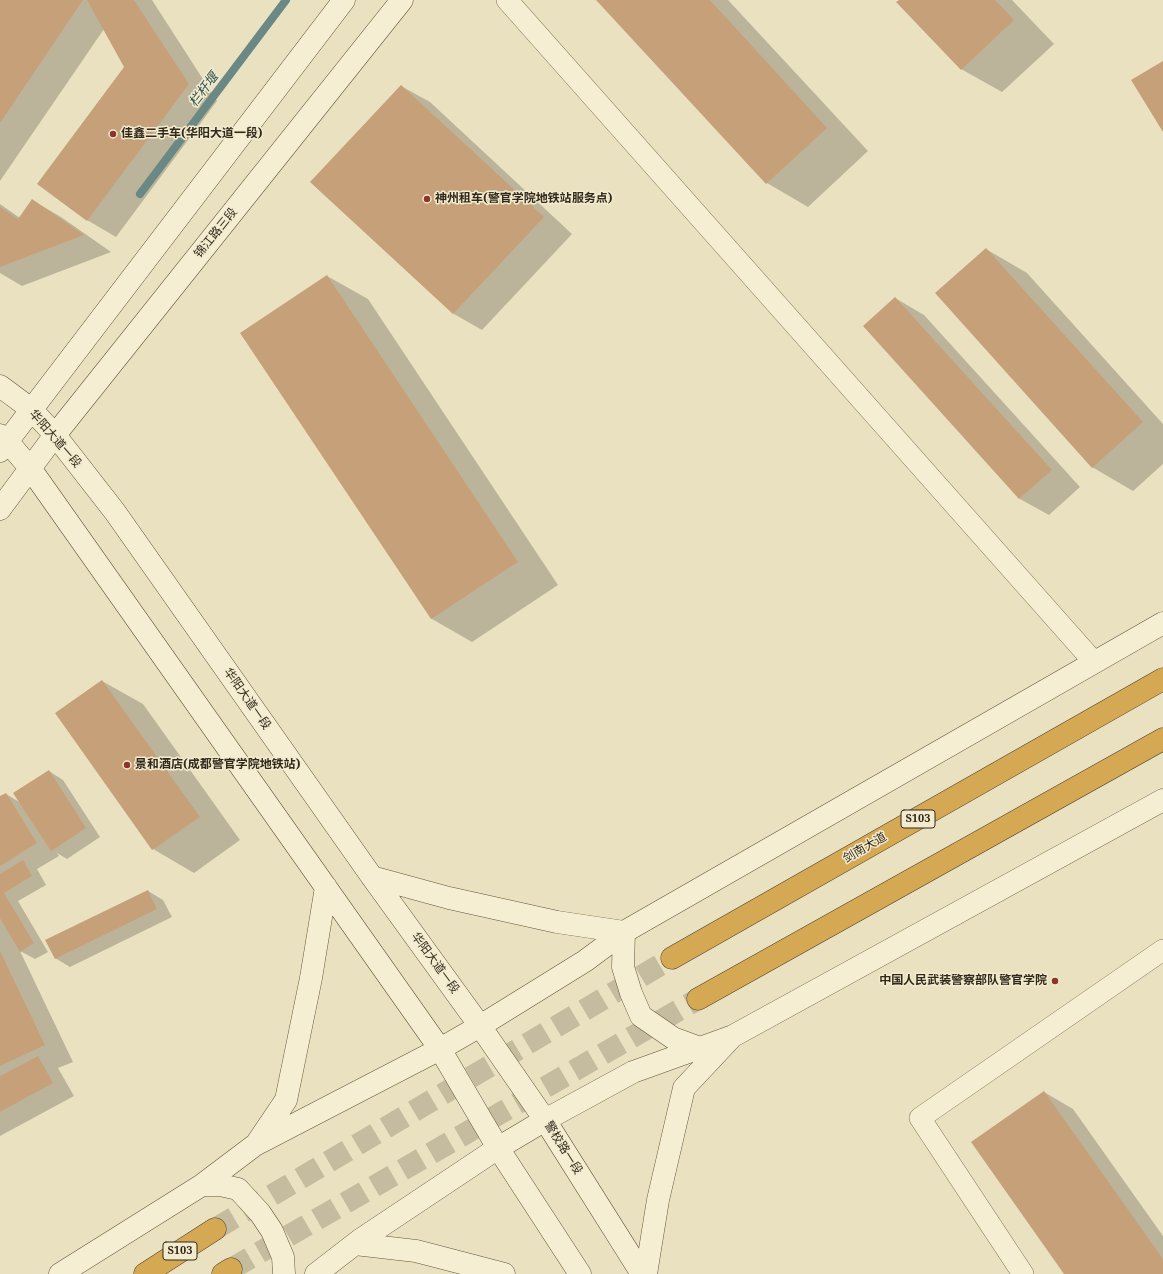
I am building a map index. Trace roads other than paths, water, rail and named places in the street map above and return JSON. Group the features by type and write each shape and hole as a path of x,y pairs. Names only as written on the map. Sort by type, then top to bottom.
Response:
{"highway":[{"name":"剑南大道","path":"672,958 1163,679"},
{"path":"698,999 1163,738"},
{"name":"S103","path":"145,1274 215,1229"}],"main road":[{"path":"344,0 31,409 2,442 30,468 440,1049 498,1148 580,1274"},
{"name":"锦江路三段","path":"0,509 55,435 402,0"},
{"name":"华阳大道一段","path":"0,386 31,409 55,435 115,512 372,877 480,1026"},
{"path":"60,1274 202,1185 255,1145 440,1049 585,961 624,932 1163,623"},
{"path":"316,1274 356,1244 498,1148 545,1120 632,1072 733,1036 1163,800"},
{"path":"372,877 456,900 557,922 624,932"},
{"path":"255,1145 286,1100 311,978 326,887"},
{"path":"624,932 623,967 631,993 641,1016 674,1038 700,1048"},
{"name":"警校路一段","path":"480,1026 545,1120 642,1274"},
{"path":"646,1274 658,1200 684,1088 733,1036"},
{"path":"202,1185 220,1185 238,1189 260,1213 272,1231 283,1256 284,1274"},
{"path":"356,1244 416,1251 504,1274"}],"street":[{"path":"507,0 1094,662"},
{"path":"1022,1274 920,1118 1163,950"}],"waterway":[{"name":"栏杆堰","path":"140,194 286,0"}],"tunnel":[{"path":"215,1229 672,958"},
{"path":"231,1269 698,999"}],"place":[{"name":"佳鑫二手车(华阳大道一段)","path":"113,134"},
{"name":"神州租车(警官学院地铁站服务点)","path":"427,199"},
{"name":"景和酒店(成都警官学院地铁站)","path":"127,765"},
{"name":"中国人民武装警察部队警官学院","path":"1055,981"}]}
